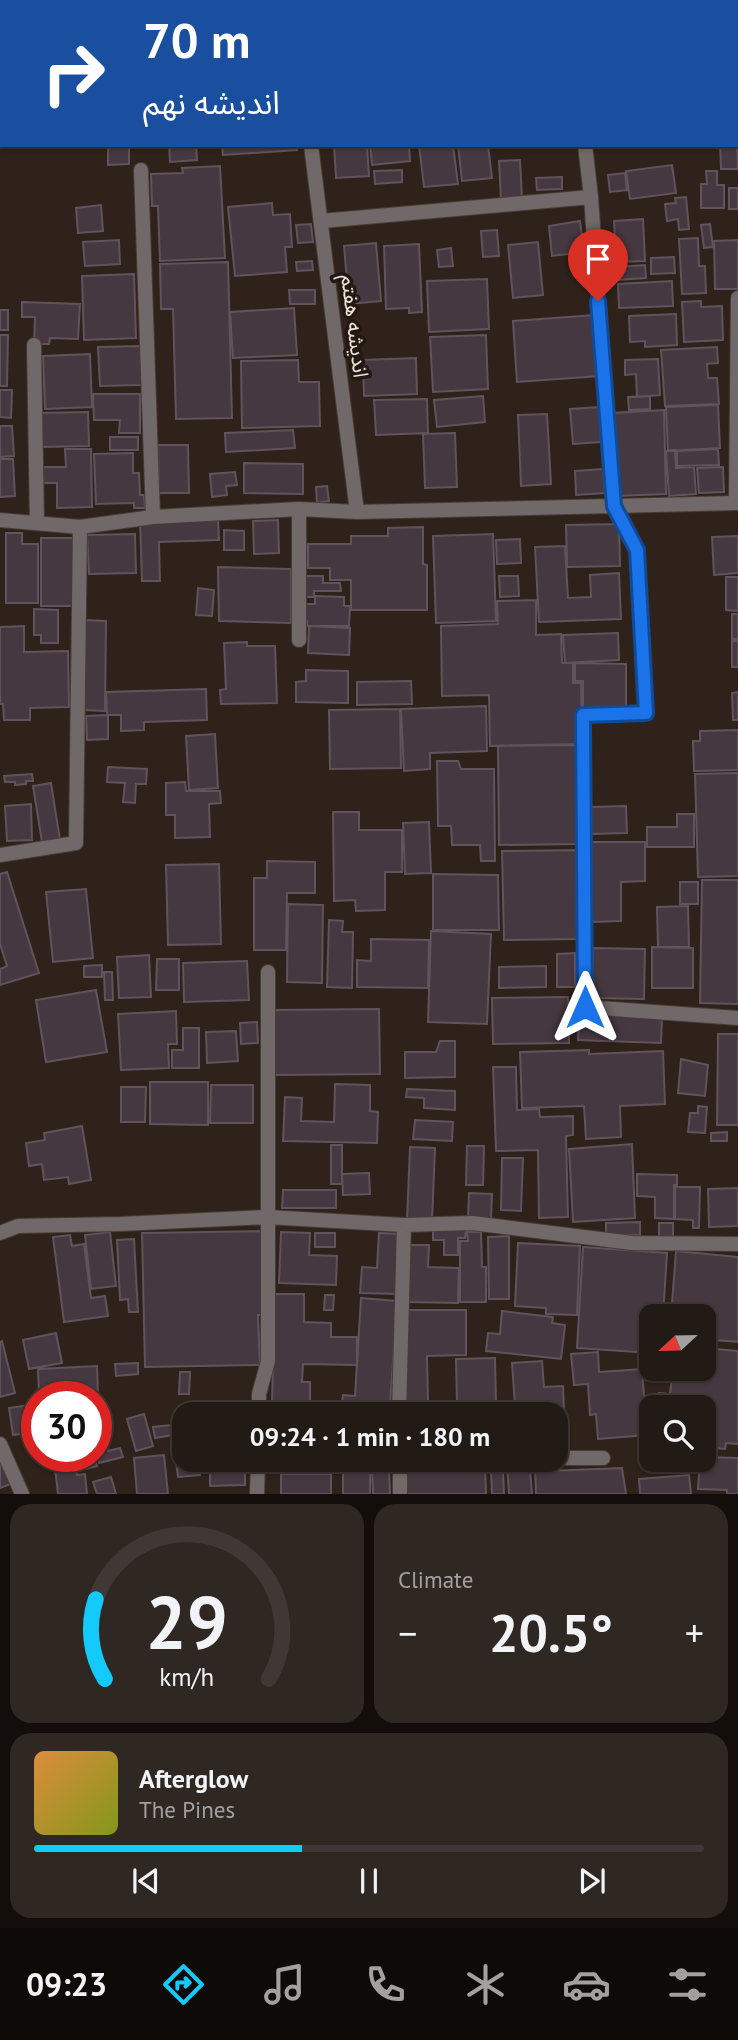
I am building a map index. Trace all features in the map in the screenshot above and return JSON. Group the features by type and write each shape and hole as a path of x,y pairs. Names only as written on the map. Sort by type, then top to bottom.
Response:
{"street":[{"name":"اندیشه هفتم","path":"311,147 357,512"},
{"path":"585,147 614,506 637,550 646,713 583,715 585,1007 738,1018"},
{"path":"141,170 153,517"},
{"path":"321,221 591,197"},
{"path":"0,520 80,527 153,517 299,509 357,512 737,503 738,298"},
{"path":"33,345 37,523"},
{"path":"299,509 299,640"},
{"path":"0,855 76,842 80,527"},
{"path":"259,1402 268,1361 268,972"},
{"path":"0,1233 18,1226 267,1217 404,1225 471,1223 632,1243 738,1244"},
{"path":"399,1402 404,1225"},
{"path":"0,1444 22,1494"},
{"path":"568,1458 603,1458"},
{"path":"257,1494 258,1472"},
{"path":"400,1472 400,1494"}],"building":[{"path":"108,147 129,147 129,164 108,165"},
{"path":"169,147 196,147 197,160 170,162"},
{"path":"222,147 296,147 297,150 223,155"},
{"path":"334,147 367,147 369,176 336,178"},
{"path":"370,147 409,147 410,161 372,165"},
{"path":"419,147 453,147 458,184 424,187"},
{"path":"458,147 488,147 492,178 462,181"},
{"path":"720,147 737,147 738,169 721,169"},
{"path":"520,160 522,198 501,200 499,161"},
{"path":"672,165 676,193 630,199 626,171"},
{"path":"220,166 225,258 160,261 158,206 152,206 151,174 183,173 182,168"},
{"path":"402,170 402,182 375,184 374,171"},
{"path":"706,171 717,171 717,185 724,185 724,208 701,208 701,184 707,184"},
{"path":"625,173 627,190 610,192 608,175"},
{"path":"562,177 562,189 537,190 536,178"},
{"path":"729,188 738,188 738,209 729,209"},
{"path":"686,197 689,229 679,230 678,219 667,221 665,204 676,203 675,198"},
{"path":"272,203 273,215 290,214 292,247 285,247 287,272 235,276 228,207"},
{"path":"101,205 103,231 78,233 76,208"},
{"path":"643,219 645,261 616,262 614,221"},
{"path":"580,221 584,252 552,256 549,226"},
{"path":"311,224 313,242 298,243 296,225"},
{"path":"710,224 713,247 704,248 701,225"},
{"path":"497,230 499,256 483,257 481,231"},
{"path":"698,238 699,266 705,266 706,293 682,294 679,239"},
{"path":"119,240 120,264 85,266 83,242"},
{"path":"738,240 738,289 715,289 714,241"},
{"path":"538,242 543,295 513,298 508,245"},
{"path":"376,243 381,301 349,304 344,246"},
{"path":"419,244 422,312 409,313 409,308 386,309 384,246"},
{"path":"451,248 453,266 439,267 437,250"},
{"path":"674,257 675,273 651,274 651,258"},
{"path":"312,261 313,270 297,271 296,262"},
{"path":"228,262 232,418 176,419 173,309 161,309 160,264"},
{"path":"645,265 646,278 617,280 616,267"},
{"path":"134,274 136,338 84,340 82,276"},
{"path":"487,279 489,329 429,332 427,281"},
{"path":"672,281 673,306 619,308 618,284"},
{"path":"289,290 315,290 315,304 290,304"},
{"path":"701,301 701,307 722,306 723,340 684,342 682,302"},
{"path":"22,302 80,304 78,339 50,338 49,344 34,344 35,317 22,317"},
{"path":"294,308 297,355 233,358 230,312"},
{"path":"0,310 8,310 8,330 0,330"},
{"path":"676,314 677,345 645,347 645,341 630,342 629,316"},
{"path":"595,315 600,376 517,382 513,321"},
{"path":"0,335 8,335 7,386 0,386"},
{"path":"486,335 488,389 433,392 430,337"},
{"path":"140,346 142,385 100,386 98,347"},
{"path":"717,347 718,363 707,364 708,378 717,378 719,404 665,406 661,350"},
{"path":"90,354 92,407 45,409 43,356"},
{"path":"416,358 417,394 364,396 363,360"},
{"path":"658,359 660,395 637,397 636,374 625,375 625,360"},
{"path":"298,360 299,382 319,382 320,426 242,428 241,361"},
{"path":"0,390 12,390 11,418 0,417"},
{"path":"93,394 140,394 140,433 119,433 120,420 94,420"},
{"path":"483,396 485,422 437,427 434,400"},
{"path":"650,396 650,409 629,410 628,397"},
{"path":"427,399 428,433 376,435 374,400"},
{"path":"718,405 720,448 668,451 666,407"},
{"path":"599,407 601,442 573,444 570,409"},
{"path":"664,410 666,494 617,496 612,413"},
{"path":"88,412 89,446 39,447 38,413"},
{"path":"547,414 551,484 521,486 518,415"},
{"path":"0,426 12,426 14,456 0,457"},
{"path":"293,430 295,448 226,452 225,433"},
{"path":"455,433 457,487 425,488 423,434"},
{"path":"110,437 138,437 138,450 110,450"},
{"path":"158,445 188,445 189,493 159,493"},
{"path":"65,449 91,449 92,507 57,508 57,483 42,483 42,467 66,467"},
{"path":"718,449 719,465 677,466 677,451"},
{"path":"675,450 676,468 694,467 696,494 669,496 666,451"},
{"path":"133,453 133,473 139,473 140,495 144,495 145,508 134,508 134,503 96,504 94,454"},
{"path":"0,459 13,459 15,496 0,497"},
{"path":"244,463 303,464 303,494 244,493"},
{"path":"723,467 724,492 699,493 697,468"},
{"path":"603,469 605,493 576,495 575,471"},
{"path":"235,472 237,485 226,486 227,495 212,497 210,474"},
{"path":"327,486 329,501 317,503 316,487"},
{"path":"218,518 219,540 159,542 160,581 142,581 140,521"},
{"path":"278,520 279,553 254,554 253,521"},
{"path":"619,524 620,566 567,567 566,525"},
{"path":"423,527 423,564 427,565 427,610 351,610 351,580 330,580 330,568 308,568 308,544 351,544 351,536 388,536 388,528"},
{"path":"224,530 244,531 244,550 224,550"},
{"path":"6,533 22,533 22,544 38,544 38,603 6,603"},
{"path":"135,534 136,573 89,574 87,535"},
{"path":"493,534 496,621 436,623 433,536"},
{"path":"738,536 738,573 714,575 712,537"},
{"path":"41,538 73,538 73,606 41,606"},
{"path":"520,539 521,563 497,564 496,540"},
{"path":"565,546 568,598 591,597 590,575 619,573 621,619 539,622 535,547"},
{"path":"218,567 291,569 291,623 219,621"},
{"path":"304,576 323,576 323,583 340,583 341,591 314,591 314,597 305,597"},
{"path":"499,576 518,576 519,596 500,597"},
{"path":"726,577 738,577 738,611 726,610"},
{"path":"198,588 214,590 212,616 196,615"},
{"path":"315,596 344,597 344,606 350,606 349,626 307,626 307,621 301,621 301,604 315,604"},
{"path":"536,600 536,635 561,634 562,663 573,663 573,683 581,683 582,744 490,746 489,695 442,696 441,626 498,624 497,601"},
{"path":"34,609 58,610 58,643 41,643 41,635 34,635"},
{"path":"732,614 738,614 738,639 732,639"},
{"path":"84,620 106,621 105,711 83,710"},
{"path":"24,626 24,652 68,651 69,707 30,708 30,720 4,720 3,704 0,704 0,627"},
{"path":"309,626 350,628 349,655 308,653"},
{"path":"618,633 619,660 565,663 563,635"},
{"path":"732,641 738,641 738,667 732,667"},
{"path":"247,642 247,646 275,646 277,703 221,704 220,690 226,689 224,643"},
{"path":"575,663 626,664 626,708 583,707 583,681 575,681"},
{"path":"306,670 348,671 348,703 296,702 296,682 306,681"},
{"path":"411,681 412,704 357,705 357,682"},
{"path":"206,689 207,720 144,722 144,730 121,731 121,715 107,715 106,692"},
{"path":"738,692 738,720 733,720 732,693"},
{"path":"486,706 487,751 430,753 430,769 404,771 401,709"},
{"path":"400,709 401,768 330,769 329,710"},
{"path":"108,715 108,739 87,740 86,716"},
{"path":"738,730 738,770 694,771 693,741 700,741 700,731"},
{"path":"215,734 218,788 189,790 186,736"},
{"path":"577,745 578,844 499,845 498,746"},
{"path":"437,761 458,761 461,769 494,769 495,861 481,861 480,845 452,845 451,826 438,826"},
{"path":"108,767 147,769 146,784 136,784 135,803 123,802 125,783 107,782"},
{"path":"738,773 738,876 698,877 695,774"},
{"path":"32,774 33,781 26,781 26,784 5,782 4,776"},
{"path":"185,782 186,791 220,791 221,803 209,804 210,837 175,838 175,815 166,815 166,783"},
{"path":"51,783 60,840 42,842 33,786"},
{"path":"31,804 32,840 7,841 5,806"},
{"path":"626,806 627,833 591,834 590,807"},
{"path":"333,812 359,812 359,830 402,830 402,872 385,872 385,910 356,911 355,900 334,901"},
{"path":"677,814 694,814 694,847 647,847 647,827 677,827"},
{"path":"429,822 431,873 405,874 403,823"},
{"path":"591,842 645,842 645,881 621,882 621,921 592,922"},
{"path":"579,850 581,939 504,940 502,851"},
{"path":"267,861 315,862 315,893 287,893 286,950 254,950 254,878 267,878"},
{"path":"219,864 221,944 168,945 166,865"},
{"path":"7,872 39,973 0,985 0,969 7,966 0,944 0,874"},
{"path":"433,874 498,875 499,930 433,930"},
{"path":"702,880 738,880 738,1004 700,1003"},
{"path":"680,882 698,882 698,904 680,904"},
{"path":"86,889 93,958 53,962 46,892"},
{"path":"288,904 323,905 322,983 287,982"},
{"path":"688,906 689,947 658,947 657,907"},
{"path":"329,920 343,921 342,932 353,932 352,988 327,987"},
{"path":"431,931 491,934 487,1024 428,1022"},
{"path":"371,939 429,940 428,988 357,987 357,960 371,961"},
{"path":"652,947 693,948 693,988 652,988"},
{"path":"593,948 645,949 644,999 592,998"},
{"path":"575,953 575,987 557,987 557,954"},
{"path":"149,955 151,997 119,998 117,957"},
{"path":"157,959 179,959 179,990 156,990"},
{"path":"247,961 249,1000 184,1002 183,963"},
{"path":"102,965 102,977 84,977 84,966"},
{"path":"546,966 546,987 499,988 499,967"},
{"path":"104,972 112,972 113,1000 105,1000"},
{"path":"96,990 107,1052 46,1062 36,1000"},
{"path":"568,997 569,1043 493,1044 492,998"},
{"path":"379,1009 380,1074 274,1075 274,1010"},
{"path":"176,1011 177,1044 168,1044 169,1068 121,1070 118,1014"},
{"path":"579,1014 662,1017 661,1043 578,1040"},
{"path":"257,1022 258,1043 241,1044 240,1023"},
{"path":"183,1028 199,1028 199,1068 172,1068 172,1050 183,1050"},
{"path":"236,1031 238,1061 207,1063 206,1032"},
{"path":"718,1034 738,1034 738,1125 717,1125"},
{"path":"440,1041 455,1041 455,1077 405,1078 405,1052 436,1052"},
{"path":"589,1050 589,1054 663,1051 665,1104 620,1106 621,1137 586,1139 584,1106 522,1108 520,1052"},
{"path":"681,1059 708,1065 705,1096 678,1093"},
{"path":"493,1067 516,1067 517,1110 539,1109 540,1117 573,1116 573,1135 566,1136 568,1217 539,1218 538,1150 496,1151"},
{"path":"150,1082 208,1082 208,1125 150,1124"},
{"path":"335,1084 370,1085 370,1111 378,1112 377,1143 283,1141 285,1097 302,1098 301,1121 334,1122"},
{"path":"211,1085 253,1085 253,1123 210,1123"},
{"path":"121,1087 146,1087 145,1122 121,1122"},
{"path":"407,1089 455,1091 455,1110 424,1108 424,1098 406,1097"},
{"path":"698,1106 707,1107 705,1133 688,1132 690,1113 698,1113"},
{"path":"415,1120 453,1122 452,1141 413,1139"},
{"path":"82,1126 91,1180 69,1184 68,1177 44,1180 42,1164 29,1166 26,1143 45,1140 44,1133"},
{"path":"727,1132 727,1141 711,1141 711,1133"},
{"path":"632,1144 635,1218 573,1222 569,1149"},
{"path":"331,1145 342,1145 342,1184 331,1184"},
{"path":"467,1146 484,1146 483,1185 466,1185"},
{"path":"410,1147 435,1148 432,1222 407,1220"},
{"path":"502,1158 523,1158 521,1211 501,1210"},
{"path":"369,1173 370,1194 343,1195 342,1174"},
{"path":"637,1174 677,1175 677,1185 674,1185 674,1219 655,1218 655,1197 637,1196"},
{"path":"675,1187 700,1187 699,1228 693,1228 693,1220 675,1219"},
{"path":"738,1188 738,1226 709,1227 708,1189"},
{"path":"283,1190 336,1190 336,1208 282,1208"},
{"path":"469,1193 492,1194 491,1219 468,1219"},
{"path":"640,1222 640,1235 606,1236 606,1223"},
{"path":"659,1223 673,1223 673,1238 659,1237"},
{"path":"433,1230 466,1230 465,1238 458,1238 458,1255 444,1255 444,1240 433,1240"},
{"path":"265,1231 268,1315 258,1315 260,1365 145,1367 142,1233"},
{"path":"110,1232 116,1286 91,1289 85,1235"},
{"path":"281,1232 310,1233 309,1255 337,1256 336,1285 279,1283"},
{"path":"467,1232 481,1232 482,1267 486,1267 486,1302 460,1302 460,1241 468,1241"},
{"path":"315,1233 335,1233 335,1247 315,1247"},
{"path":"379,1233 400,1234 397,1294 360,1293 362,1267 377,1268"},
{"path":"70,1235 72,1246 84,1244 91,1298 105,1296 108,1316 64,1322 53,1237"},
{"path":"509,1236 509,1299 489,1299 488,1237"},
{"path":"134,1239 138,1312 129,1312 128,1299 120,1300 117,1240"},
{"path":"518,1243 580,1246 577,1315 546,1314 546,1308 515,1306"},
{"path":"409,1245 429,1245 428,1267 459,1268 458,1303 408,1302"},
{"path":"583,1247 667,1253 664,1304 639,1304 639,1352 577,1348"},
{"path":"676,1251 738,1257 738,1342 716,1340 716,1304 672,1304"},
{"path":"275,1294 304,1294 304,1322 331,1323 331,1337 357,1337 357,1365 303,1364 302,1382 310,1382 310,1402 272,1401"},
{"path":"325,1295 334,1295 333,1310 324,1310"},
{"path":"361,1298 397,1301 390,1402 342,1402 343,1395 355,1396"},
{"path":"403,1310 466,1310 466,1355 427,1356 428,1401 403,1401"},
{"path":"502,1311 553,1317 552,1323 565,1325 561,1359 486,1351 488,1333 500,1334"},
{"path":"56,1333 62,1363 29,1369 23,1340"},
{"path":"2,1341 15,1393 0,1397 0,1342"},
{"path":"716,1349 738,1351 738,1444 726,1443 725,1449 716,1448 716,1395 659,1395 670,1394 672,1381 716,1381"},
{"path":"598,1352 599,1372 639,1369 639,1381 643,1381 644,1395 639,1395 639,1436 598,1439 596,1414 590,1415 588,1384 574,1385 571,1354"},
{"path":"495,1358 496,1402 457,1402 456,1359"},
{"path":"542,1361 544,1387 563,1386 564,1402 515,1402 512,1363"},
{"path":"138,1363 138,1374 116,1376 115,1364"},
{"path":"97,1366 98,1381 38,1381 38,1369"},
{"path":"180,1372 190,1372 189,1394 179,1394"},
{"path":"21,1406 21,1434 13,1435 9,1408"},
{"path":"144,1414 153,1446 136,1451 127,1419"},
{"path":"171,1425 172,1435 155,1438 153,1427"},
{"path":"120,1448 123,1457 112,1460 112,1450"},
{"path":"164,1455 168,1494 137,1494 134,1458"},
{"path":"716,1457 738,1458 738,1494 727,1494 727,1490 698,1489 699,1472 716,1472"},
{"path":"3,1463 11,1484 0,1488 0,1464"},
{"path":"622,1468 626,1494 536,1494 535,1472"},
{"path":"55,1472 85,1474 87,1494 58,1494"},
{"path":"177,1472 200,1472 200,1475 178,1477"},
{"path":"210,1472 245,1472 245,1485 210,1486"},
{"path":"343,1472 370,1472 370,1494 343,1494"},
{"path":"372,1472 389,1472 390,1494 373,1494"},
{"path":"405,1472 485,1472 486,1494 406,1494"},
{"path":"491,1472 503,1472 504,1494 492,1494"},
{"path":"508,1472 530,1472 532,1494 509,1494"},
{"path":"281,1474 331,1474 331,1494 281,1494"},
{"path":"689,1475 691,1494 640,1494 639,1479"},
{"path":"111,1477 116,1494 97,1494 93,1482"}],"route":[{"path":"585,1007 583,715 646,713 637,550 614,506 598,301"}]}
